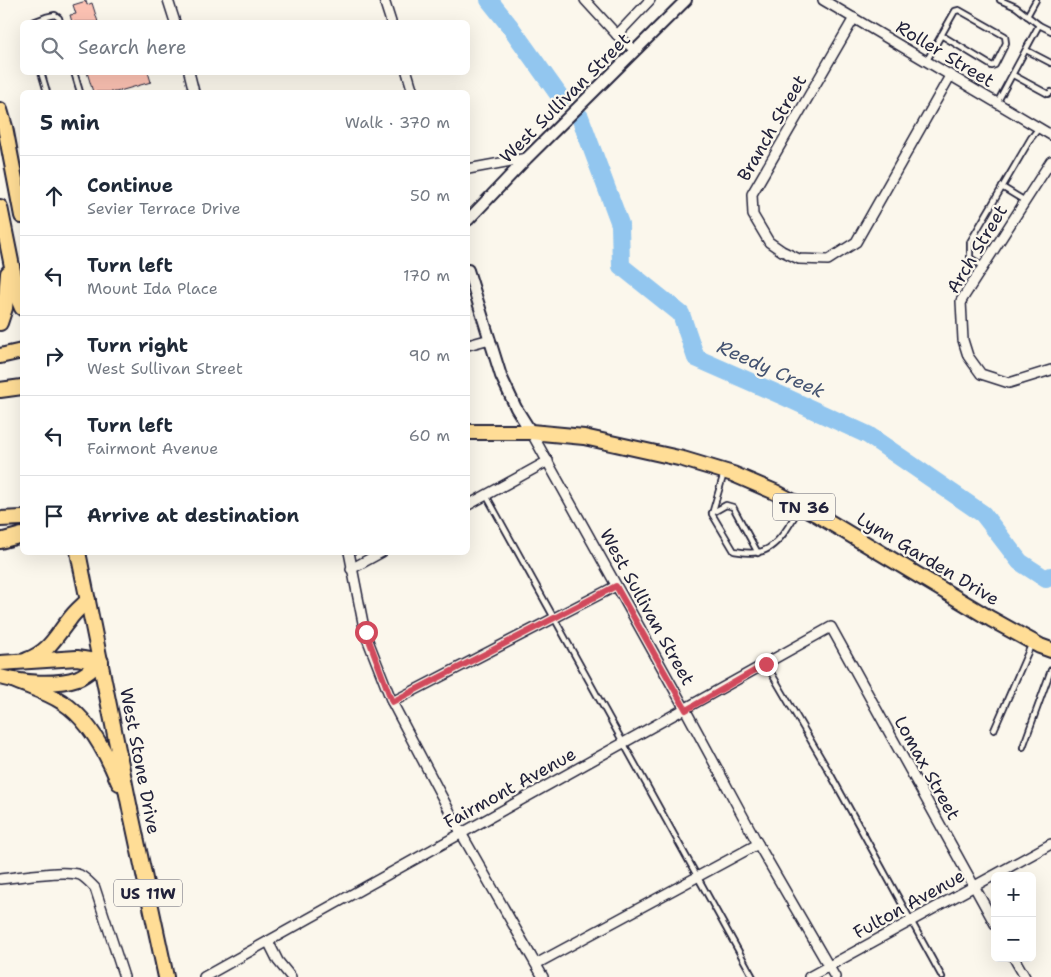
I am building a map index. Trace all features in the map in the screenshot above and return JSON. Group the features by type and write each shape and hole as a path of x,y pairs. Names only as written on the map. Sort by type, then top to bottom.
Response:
{"main road":[{"path":"0,110 20,206"},
{"path":"0,207 8,285 5,308 0,323"},
{"path":"4,243 20,303"},
{"path":"0,356 20,351"},
{"path":"0,390 20,386"},
{"name":"Lynn Garden Drive","path":"470,432 531,432 584,437 683,459 724,472 775,492 800,505 990,619 1051,650"},
{"path":"0,519 20,518"},
{"path":"0,535 20,535"},
{"path":"0,541 20,536"},
{"name":"West Stone Drive","path":"79,555 166,977"},
{"path":"7,663 34,657 49,646 69,619 88,600"},
{"path":"7,663 77,658 101,662"},
{"path":"6,678 53,682 79,678 101,662"},
{"path":"6,678 52,696 74,711 98,741 116,774 130,809"}],"street":[{"path":"168,0 174,20"},
{"path":"384,0 390,20"},
{"path":"585,0 617,35 635,50"},
{"name":"West Sullivan Street","path":"617,35 650,0"},
{"name":"West Sullivan Street","path":"470,218 527,158 686,0"},
{"name":"Roller Street","path":"823,0 836,3 854,18 1051,135"},
{"name":"Branch Street","path":"854,18 752,194 753,215 769,242 782,251 799,259 828,260 856,242 950,76"},
{"path":"191,75 194,90"},
{"path":"407,75 412,90"},
{"path":"470,169 527,158"},
{"name":"Arch Street","path":"1051,161 961,301 962,340 968,356 981,374 1009,383 1051,370"},
{"name":"West Sullivan Street","path":"470,276 501,376 516,408 548,461 758,844 835,977"},
{"path":"470,345 490,340"},
{"path":"470,504 548,461"},
{"path":"349,555 366,632 392,702 461,833 543,977"},
{"path":"351,569 377,555"},
{"path":"392,702 616,586"},
{"name":"Fairmont Avenue","path":"204,977 686,710 831,627"},
{"name":"Lomax Street","path":"831,627 991,917"},
{"path":"536,964 758,844"},
{"name":"Fulton Avenue","path":"809,977 1051,844"},
{"path":"0,879 62,873 78,874 87,879 94,888 124,977"},
{"path":"268,941 278,961 291,977"},
{"path":"1016,962 1025,977"}],"lane":[{"path":"1000,0 1016,7 1039,25 1051,31"},
{"path":"1027,16 1036,0"},
{"path":"926,62 954,11 959,10 1005,36 1006,43 995,65 992,66 941,35"},
{"path":"37,20 55,15 60,20"},
{"path":"997,104 1039,25"},
{"path":"1026,50 1051,62"},
{"path":"42,75 46,90"},
{"path":"75,75 79,90"},
{"path":"1012,75 1048,94 1051,92"},
{"path":"983,266 970,258 970,242 1030,138 1039,128"},
{"path":"1002,187 1025,201"},
{"path":"724,472 712,514 734,551 758,552 771,547 791,523 800,505"},
{"path":"486,495 753,977"},
{"path":"712,514 726,505 734,507 758,552"},
{"path":"994,730 1032,642"},
{"path":"766,664 831,775 942,977"},
{"path":"1023,747 1051,670"}],"building":[{"path":"86,1 87,5 92,3 97,20 71,20 70,15 76,14 73,5"},
{"path":"88,75 149,75 151,82 123,90 92,90"}],"waterway":[{"name":"Reedy Creek","path":"489,0 561,98"},
{"name":"Reedy Creek","path":"580,117 620,224 621,266 681,314 696,358 868,435 983,514 1020,562 1046,579 1051,576"}],"route":[{"path":"366,632 392,702 616,586 686,710 766,664"}]}
